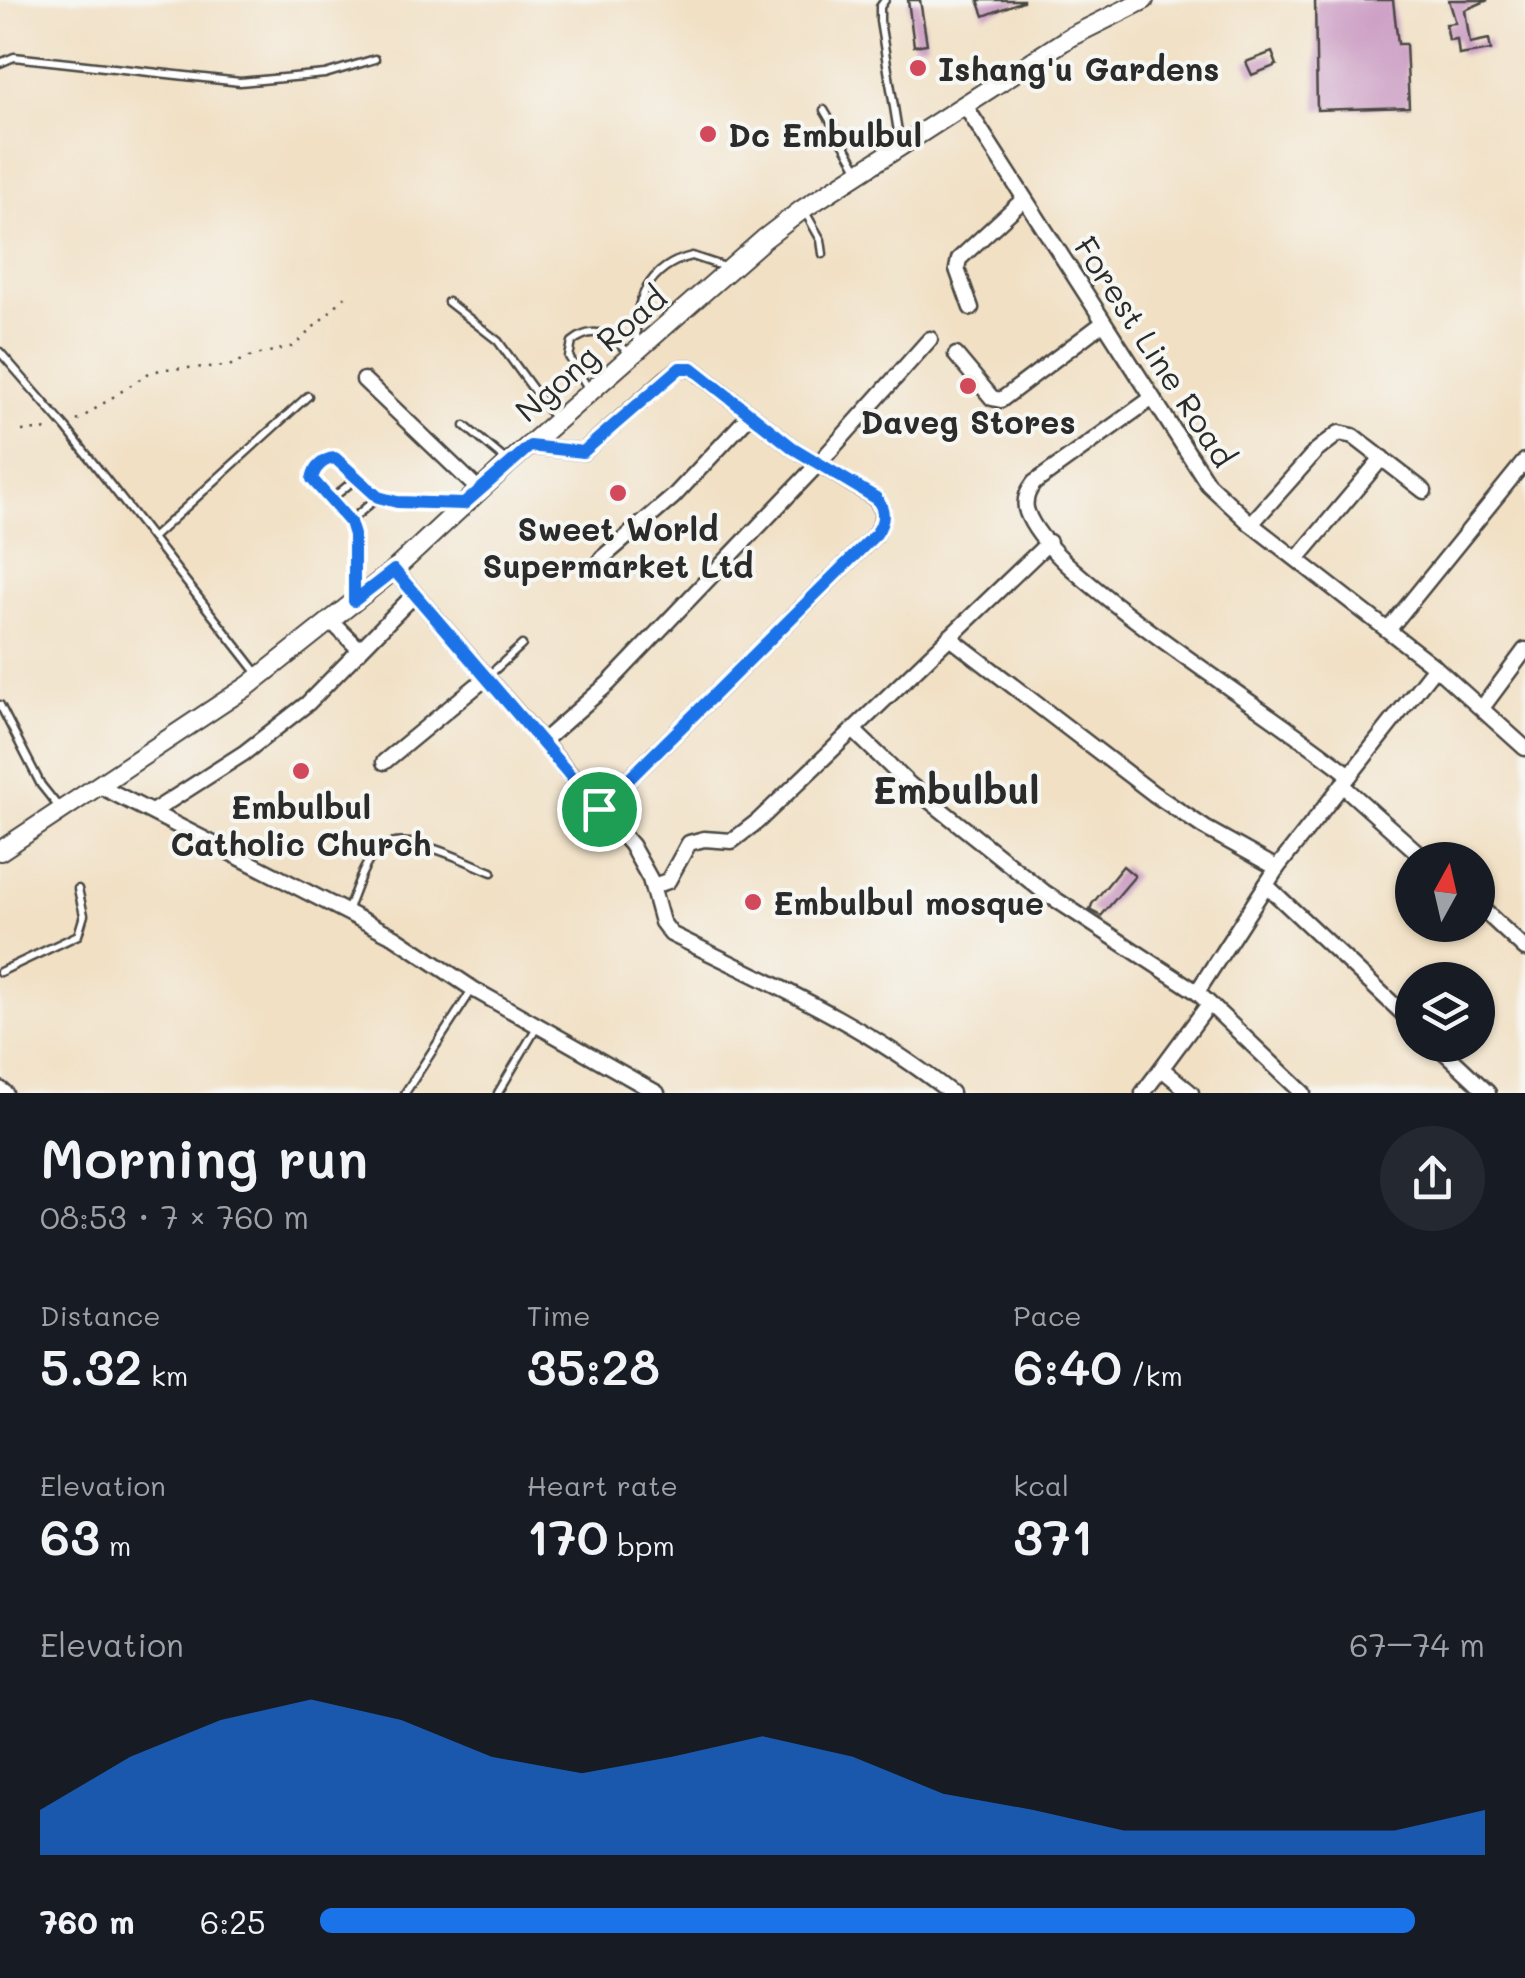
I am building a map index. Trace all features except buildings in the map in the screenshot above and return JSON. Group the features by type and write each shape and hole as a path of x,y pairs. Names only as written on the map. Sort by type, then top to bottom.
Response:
{"main road":[{"name":"Ngong Road","path":"0,851 260,676 394,570 478,490 804,209 1070,37 1144,0"}],"street":[{"name":"Forest Line Road","path":"964,104 1208,484 1251,524 1435,667 1525,748"},
{"path":"971,308 956,269 958,259 1024,200"},
{"path":"956,355 992,398 1001,400 1103,323"},
{"path":"542,742 610,684 930,339"},
{"path":"530,446 583,452 680,368 692,368 793,448 876,498 883,510 880,528 599,809"},
{"path":"364,380 478,490"},
{"path":"1151,399 1030,488 1028,514 1076,574 1226,688 1298,735 1408,842"},
{"path":"602,558 672,496 750,414"},
{"path":"1251,524 1335,434 1353,436 1424,491"},
{"path":"1297,560 1382,458"},
{"path":"1388,630 1525,462"},
{"path":"653,886 668,881 688,844 704,839 727,842 743,833 1048,542"},
{"path":"394,570 638,854 670,934 826,1010 894,1050 951,1093"},
{"path":"152,812 273,732 308,703 414,596"},
{"path":"330,620 360,650"},
{"path":"949,636 1154,794 1277,868"},
{"path":"1482,708 1525,650"},
{"path":"1197,992 1277,868 1435,667"},
{"path":"384,762 486,678"},
{"path":"853,730 910,785 1044,892 1197,992 1304,1093"},
{"path":"100,786 395,937 473,989 656,1093"},
{"path":"1266,886 1395,1006"},
{"path":"1495,921 1525,949"},
{"path":"1143,1093 1209,1004"},
{"path":"1455,1062 1488,1093"},
{"path":"1162,1069 1191,1093"}],"lane":[{"path":"884,0 880,21 900,145"},
{"path":"0,63 14,57 240,82 325,74 374,59"},
{"path":"824,110 860,170"},
{"path":"804,209 821,240 823,254"},
{"path":"635,354 634,322 639,302 646,286 666,266 692,256 731,269"},
{"path":"448,302 498,341 557,422"},
{"path":"592,392 569,358 572,342 592,332 605,333 635,354"},
{"path":"0,352 66,428 260,676"},
{"path":"152,538 308,396"},
{"path":"465,426 509,463"},
{"path":"354,601 356,550 350,522 314,485 314,470 328,458 335,458 378,497 397,502 464,504"},
{"path":"330,501 358,476"},
{"path":"350,522 378,497"},
{"path":"486,678 522,645"},
{"path":"0,705 41,785 62,811"},
{"path":"346,912 370,858 378,848 391,842 410,841 492,872"},
{"path":"0,972 78,935 84,915 78,889"},
{"path":"405,1093 473,989"},
{"path":"498,1093 538,1026"}],"path":[{"path":"22,431 66,428 149,373 230,366 294,346 350,292"}],"place":[{"name":"Ishang'u Gardens","path":"918,68"},
{"name":"Dc Embulbul","path":"708,134"},
{"name":"Daveg Stores","path":"968,386"},
{"name":"Sweet World Supermarket Ltd","path":"618,493"},
{"name":"Embulbul Catholic Church","path":"301,771"},
{"name":"Embulbul mosque","path":"753,902"}],"district":[{"name":"Embulbul","path":"956,789"}],"route":[{"path":"680,368 692,368 793,448 876,498 883,510 883,522 876,534 599,809 394,570 354,601 356,550 350,522 312,479 314,470 328,458 335,458 378,497 397,502 464,504 530,446 583,452 666,378 680,368"}]}
